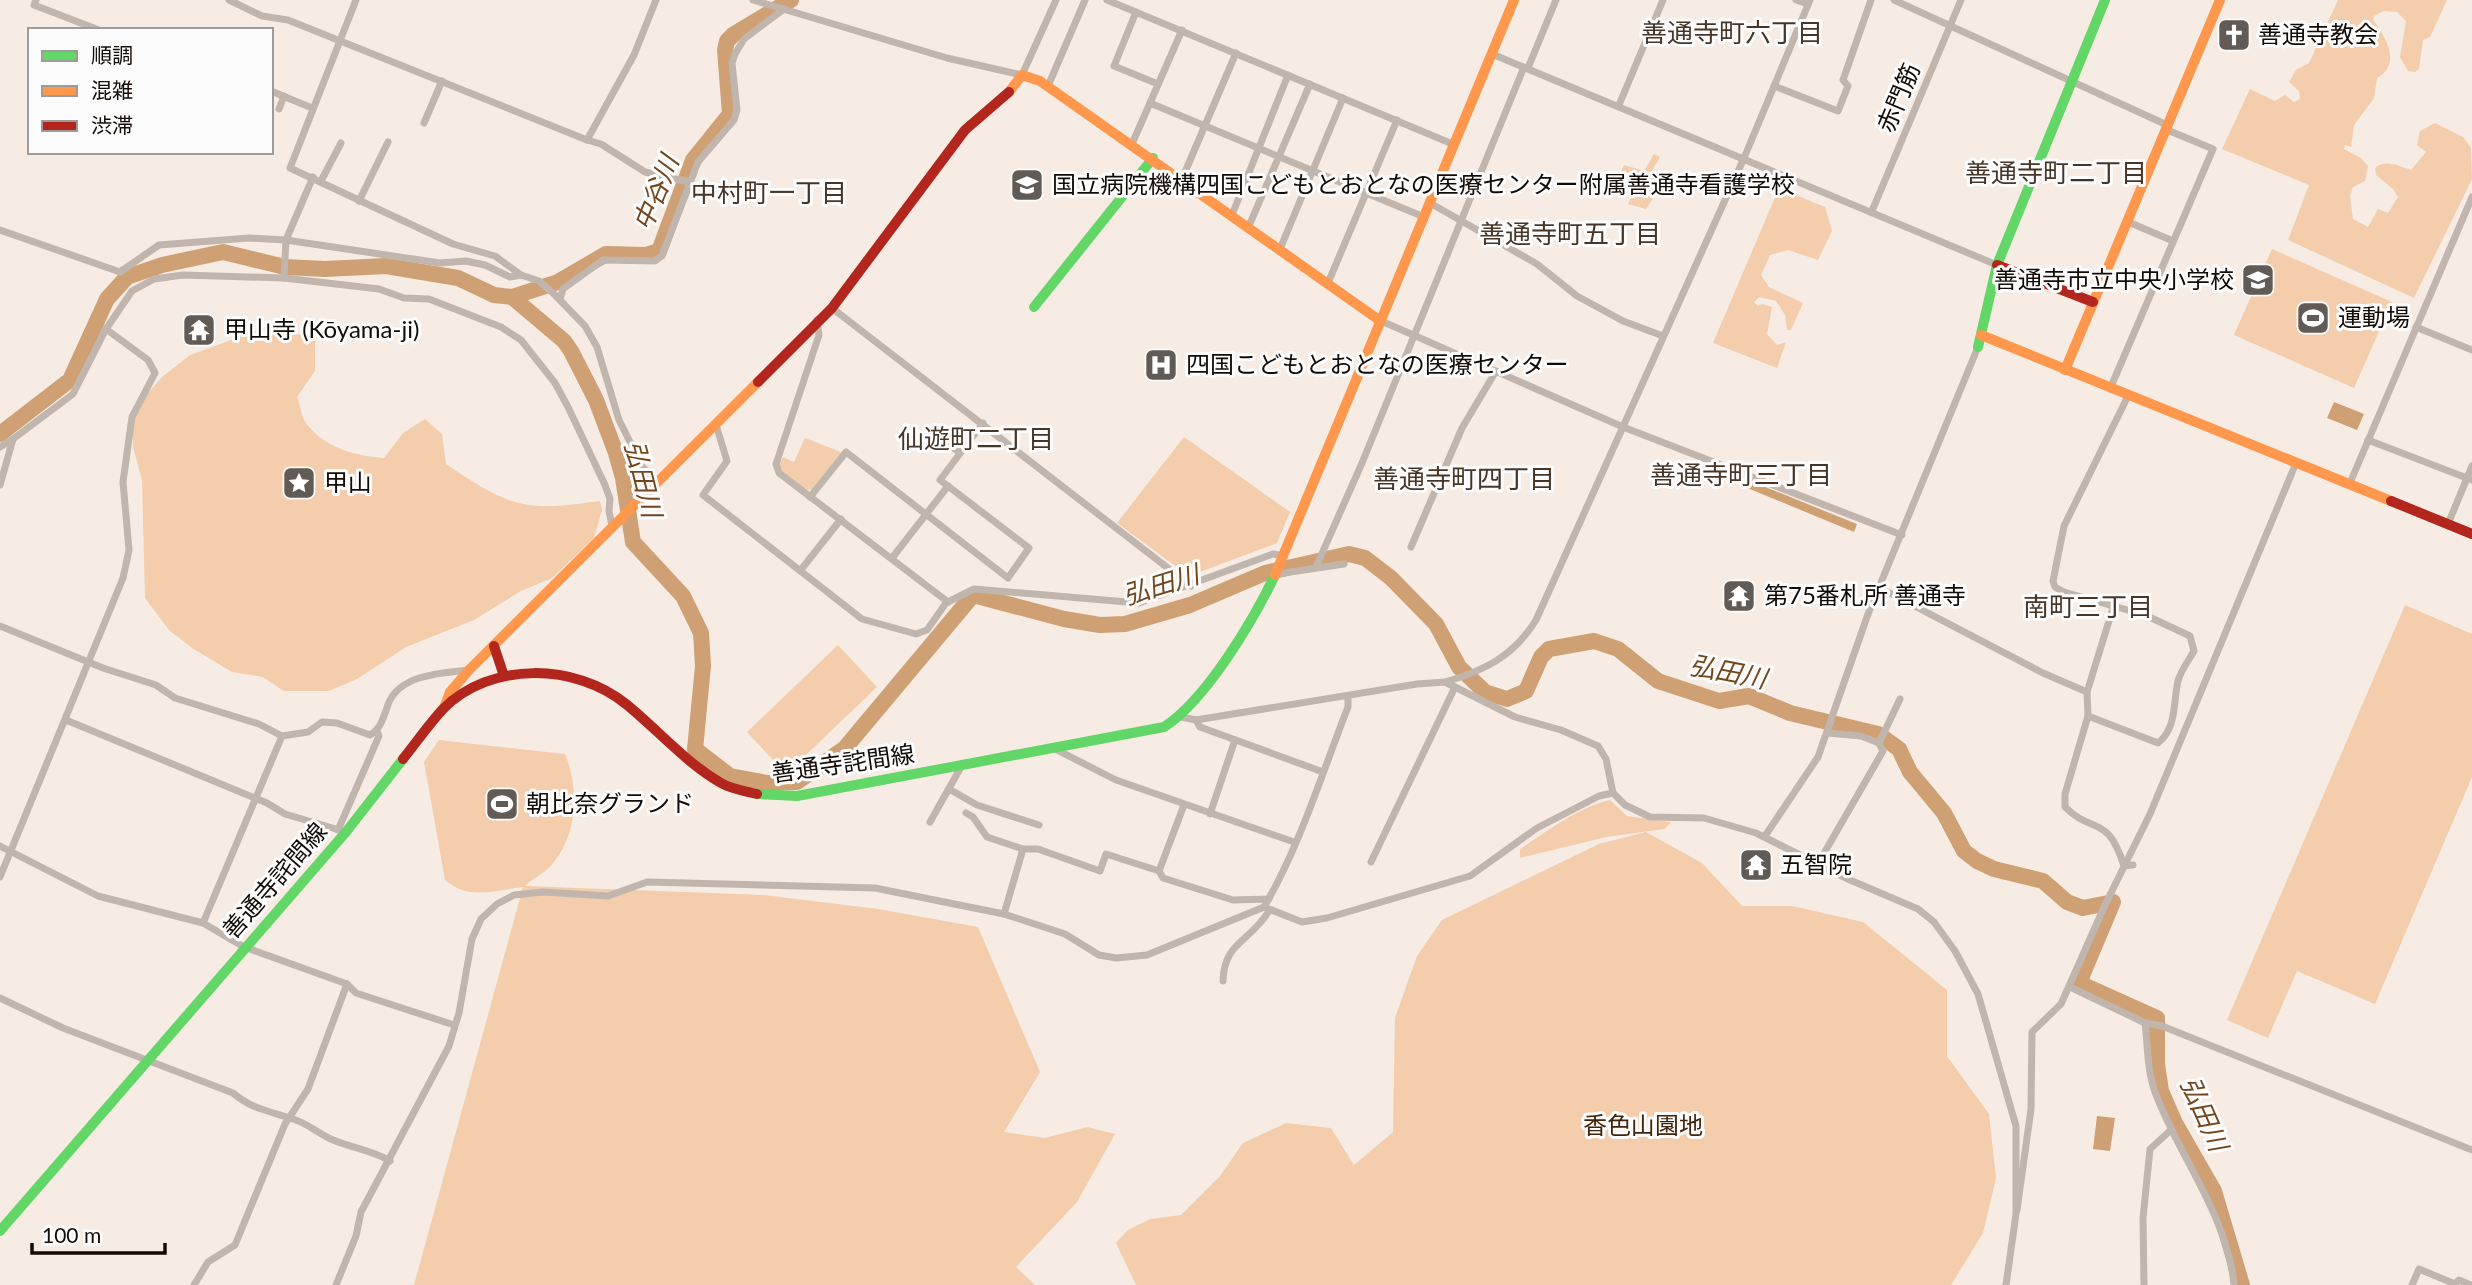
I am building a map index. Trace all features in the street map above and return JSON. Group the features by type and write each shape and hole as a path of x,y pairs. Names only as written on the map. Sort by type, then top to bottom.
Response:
{"street":[{"path":"36,0 34,5 94,28"},
{"path":"229,0 262,16 288,20 442,80 474,97 601,144 645,172 689,182"},
{"path":"356,0 290,168 453,244 495,256 521,275 539,281 557,296 585,326 597,347 619,421 642,466 657,483"},
{"path":"587,140 634,55 656,0"},
{"path":"754,0 821,23 947,58 1022,75 1048,86 1379,320 1623,427 1902,535"},
{"path":"444,708 450,692 469,670 832,308 965,130 983,111 1018,84 1056,0"},
{"path":"1048,86 1085,0"},
{"path":"1107,0 1455,145"},
{"name":"善通寺詫間線","path":"0,1231 149,1059 444,708 467,692 504,676 526,672 552,672 576,677 624,702 704,773 743,793 766,797 797,796 1138,734 1164,727 1180,717 1257,613 1276,574 1379,320 1514,0"},
{"path":"1316,567 1556,0"},
{"path":"1619,105 1663,0"},
{"path":"1180,717 1196,720 1417,684 1445,682 1474,674 1512,652 1527,635 1744,158 1809,2 1796,0"},
{"path":"1774,86 1838,111 1847,86 1843,79 1871,0"},
{"path":"1894,0 2072,80 2213,149 2110,389"},
{"name":"赤門筋","path":"1871,211 1961,0"},
{"path":"1765,836 1801,786 1828,731 1863,626 1978,347 1997,265 2105,0"},
{"path":"2064,370 2220,0"},
{"path":"557,296 603,260 655,261 662,256 698,162 734,120 737,110 732,63 735,54 753,31 784,9"},
{"path":"1136,12 1114,66 1158,84"},
{"path":"1132,144 1182,30"},
{"path":"1182,179 1236,53"},
{"path":"1492,54 2093,303"},
{"path":"1232,215 1289,75"},
{"path":"424,123 442,80"},
{"path":"1249,226 1310,84"},
{"path":"273,92 312,108"},
{"path":"279,109 284,96"},
{"path":"1279,248 1343,98"},
{"path":"1150,103 1424,217"},
{"path":"1328,283 1397,120"},
{"path":"359,201 388,142"},
{"path":"321,181 341,143"},
{"path":"1034,307 1153,158"},
{"path":"284,278 286,240 313,177"},
{"path":"2350,483 2472,197"},
{"path":"1430,203 1463,219 1537,264 1577,296 1623,321 1663,336"},
{"path":"2126,221 2173,241"},
{"path":"0,230 120,272 159,245 209,240 286,240 440,263 466,261 485,265 510,277 521,275"},
{"path":"0,447 73,394 106,329 132,291 155,279 183,275 284,278 379,289 404,298 429,299 501,327 520,340 555,383 568,407 605,485 610,499 609,511 615,524"},
{"path":"832,308 1191,586"},
{"path":"817,320 820,335 776,464 779,473 948,603"},
{"path":"2416,327 2472,350"},
{"path":"0,877 66,720 78,681 90,663 127,562 123,482 132,417 155,373 148,360 106,329"},
{"path":"1980,335 2472,534"},
{"path":"1411,547 1462,428 1496,371"},
{"path":"2088,716 2158,743 2166,736 2179,678 2194,650 2190,636 2145,615 2064,592 2055,587 2053,581 2063,528 2128,396"},
{"path":"983,423 940,480 1029,548 1008,578 1009,594"},
{"path":"716,425 727,461 704,495 862,619 916,634 927,630 948,603 974,589 1139,603 1273,554 1283,558"},
{"path":"932,432 960,453"},
{"path":"0,485 13,439"},
{"path":"2368,440 2470,479"},
{"path":"810,497 846,452 1008,578"},
{"path":"2006,1285 2031,1109 2032,1032 2061,1004 2087,943 2128,866 2296,463"},
{"path":"2448,524 2470,479 2472,467"},
{"path":"892,558 948,486"},
{"path":"800,571 841,519"},
{"path":"1276,574 1344,564"},
{"path":"1880,588 2043,673 2087,692"},
{"path":"2113,608 2087,692 2088,716 2065,794 2065,807 2071,813 2105,828 2128,866"},
{"path":"0,626 90,663 156,685 175,698 259,724 282,736 308,732 322,722 337,723 370,735 377,731 395,692 402,686 438,673 469,670"},
{"path":"494,646 504,676"},
{"path":"1445,682 1515,717 1561,730 1598,746 1606,759 1613,793 1625,805 1650,817 1704,818 1765,836 1850,880 1918,909 1934,922 1955,951 1978,994 2015,1126 2016,1213"},
{"path":"1371,862 1455,687"},
{"path":"1223,981 1224,961 1230,951 1246,939 1267,909 1348,707 1348,697"},
{"path":"1879,743 1900,699"},
{"path":"66,720 285,814 342,831 379,736 377,731"},
{"path":"1196,720 1200,727 1323,772"},
{"path":"1819,862 1883,751 1879,743 1861,736 1828,731"},
{"path":"203,923 282,736"},
{"path":"1210,814 1236,740"},
{"path":"1055,749 1116,780 1140,786 1184,805 1294,842"},
{"path":"930,822 961,766"},
{"path":"949,789 977,805 1040,825"},
{"path":"336,1285 356,1236 361,1212 449,1046 459,1013 472,939 481,919 497,904 514,895 542,892 608,896 648,882 740,887 759,883 875,888 1004,914 1065,934 1099,955 1125,958 1147,955 1267,909 1303,922 1327,918 1470,876 1537,828 1599,796 1613,793"},
{"path":"1159,871 1184,805"},
{"path":"966,813 973,817 987,837 1023,849 1038,849 1100,871 1106,854 1159,871 1163,878 1219,896 1269,899"},
{"path":"0,846 97,896 203,923 244,947 347,985 356,993 454,1025"},
{"path":"1004,914 1023,849"},
{"path":"194,1285 208,1262 235,1245 285,1124 292,1118 308,1089 347,985"},
{"path":"2070,987 2148,1024 2162,1026 2472,1150"},
{"path":"0,998 63,1028 233,1093 246,1103 281,1118 292,1118 333,1140 376,1152 390,1161"},
{"path":"2148,1024 2151,1076 2171,1130 2203,1186 2220,1231 2234,1285"},
{"path":"2144,1285 2144,1218 2150,1149 2171,1130"},
{"path":"2412,1285 2418,1269 2455,1284 2459,1280 2472,1285"}],"green space":[{"path":"2338,0 2447,0 2430,37 2423,40 2419,69 2415,72 2408,71 2400,57 2406,21 2397,12 2384,11 2374,16 2373,20 2387,42 2389,65 2377,78 2374,98 2354,125 2351,147 2345,145 2344,149 2361,158 2368,166 2365,181 2353,187 2350,196 2353,219 2368,227 2378,209 2388,213 2398,197 2393,189 2376,175 2375,168 2388,164 2411,170 2426,152 2417,145 2420,131 2435,123 2463,137 2471,148 2472,179 2414,298 2288,240 2309,185 2222,149 2250,89 2275,101 2285,95 2294,102 2300,99 2299,91 2289,82 2296,70 2309,63"},
{"path":"1654,154 1660,157 1650,174 1664,182 1646,209 1628,204 1636,187 1619,175 1624,165 1644,171"},
{"path":"1779,188 1825,207 1832,231 1818,260 1788,250 1770,255 1761,275 1769,287 1803,303 1791,330 1787,330 1785,315 1776,301 1759,297 1754,302 1758,306 1762,304 1772,307 1767,334 1777,345 1786,342 1777,368 1713,343"},
{"name":"運動場","path":"2272,249 2392,302 2354,388 2234,335"},
{"path":"270,326 315,339 315,371 297,397 304,420 313,432 331,445 352,453 384,458 403,433 425,419 442,434 446,464 502,498 518,503 553,506 600,501 602,510 594,538 552,578 521,591 474,620 406,647 357,679 329,691 284,691 263,677 232,672 192,648 169,630 145,598 142,480 133,447 133,419 142,400 162,377 190,355"},
{"path":"1184,437 1290,512 1277,543 1189,576 1117,523"},
{"path":"805,438 841,452 812,489 807,490 780,470 779,465 783,457 794,462"},
{"path":"2405,605 2472,634 2472,777 2375,1004 2297,971 2268,1038 2227,1020"},
{"path":"838,645 877,687 786,774 747,732"},
{"path":"439,740 565,754 573,781 572,824 562,850 551,866 525,886 764,895 878,909 978,927 1040,1072 1004,1132 1045,1138 1087,1127 1115,1134 1077,1202 1016,1267 1035,1285 414,1285 523,887 473,892 445,880 424,762"},
{"path":"1610,800 1627,816 1671,822 1665,829 1606,837 1520,858 1520,849 1553,827 1586,808"},
{"name":"香色山園地","path":"1646,832 1702,863 1742,906 1792,906 1863,922 1947,990 1947,1056 1989,1114 1996,1178 1983,1233 1951,1285 1136,1285 1116,1243 1128,1230 1150,1219 1181,1215 1220,1176 1243,1143 1286,1123 1331,1128 1354,1165 1393,1132 1395,1018 1417,956 1442,920 1599,844"}],"shaded area":[{"path":"2334,402 2364,414 2357,430 2327,418"},
{"path":"1748,480 1857,524 1854,532 1745,487"},
{"path":"2097,1116 2115,1118 2110,1151 2093,1149"}],"waterway":[{"name":"中谷川","path":"512,297 558,282 606,254 646,255 659,251 693,160 730,114 725,50 727,41 734,34 791,0"},
{"name":"弘田川","path":"0,434 70,380 107,299 127,277 162,265 223,252 285,267 325,269 386,266 458,278 494,295 512,297 564,341 571,351 596,400 616,453 623,478 633,542 683,596 701,633 703,666 695,749 730,776 767,783 797,782 845,748 973,595 1064,619 1100,625 1125,624 1190,605 1265,573 1349,554 1365,558 1391,578 1436,624 1459,667 1485,692 1507,699 1526,691 1541,657 1549,649 1594,641 1618,649 1658,681 1719,701 1749,696 1790,713 1878,734 1899,749 1910,772 1944,813 1964,851 1977,861 1994,869 2043,881 2067,902 2083,908 2113,902 2079,983 2157,1018 2157,1064 2161,1091 2175,1123 2214,1191 2242,1285"}],"traffic: fast":[{"path":"1978,347 1997,265 2105,0"},
{"path":"1034,307 1153,158"},
{"path":"757,794 797,796 1164,727 1180,715 1212,679 1241,636 1275,575"},
{"path":"0,1231 346,832 403,759"}],"traffic: slow":[{"path":"1275,575 1514,0"},
{"path":"2065,370 2220,0"},
{"path":"1009,92 1022,75 1040,81 1379,320"},
{"path":"1981,335 2391,501"},
{"path":"444,708 450,692 469,670 758,382"}],"traffic: jam":[{"path":"758,382 832,308 965,130 1009,92"},
{"path":"1997,265 2093,302"},
{"path":"2391,501 2472,534"},
{"path":"494,646 504,676"},
{"path":"403,759 443,709 463,693 485,682 509,676 533,673 558,675 605,690 626,704 708,775 729,787 757,794"}],"place":[{"name":"善通寺教会","path":"2234,35"},
{"name":"国立病院機構四国こどもとおとなの医療センター附属善通寺看護学校","path":"1027,185"},
{"name":"善通寺市立中央小学校","path":"2258,280"},
{"name":"運動場","path":"2313,318"},
{"name":"甲山寺 (Kōyama-ji)","path":"199,330"},
{"name":"四国こどもとおとなの医療センター","path":"1161,365"},
{"name":"甲山","path":"299,483"},
{"name":"第75番札所 善通寺","path":"1739,596"},
{"name":"朝比奈グランド","path":"502,804"},
{"name":"五智院","path":"1756,865"}],"district":[{"name":"善通寺町六丁目","path":"1732,33"},
{"name":"善通寺町二丁目","path":"2056,173"},
{"name":"中村町一丁目","path":"769,193"},
{"name":"善通寺町五丁目","path":"1570,234"},
{"name":"仙遊町二丁目","path":"976,439"},
{"name":"善通寺町三丁目","path":"1741,475"},
{"name":"善通寺町四丁目","path":"1464,479"},
{"name":"南町三丁目","path":"2088,607"}]}
